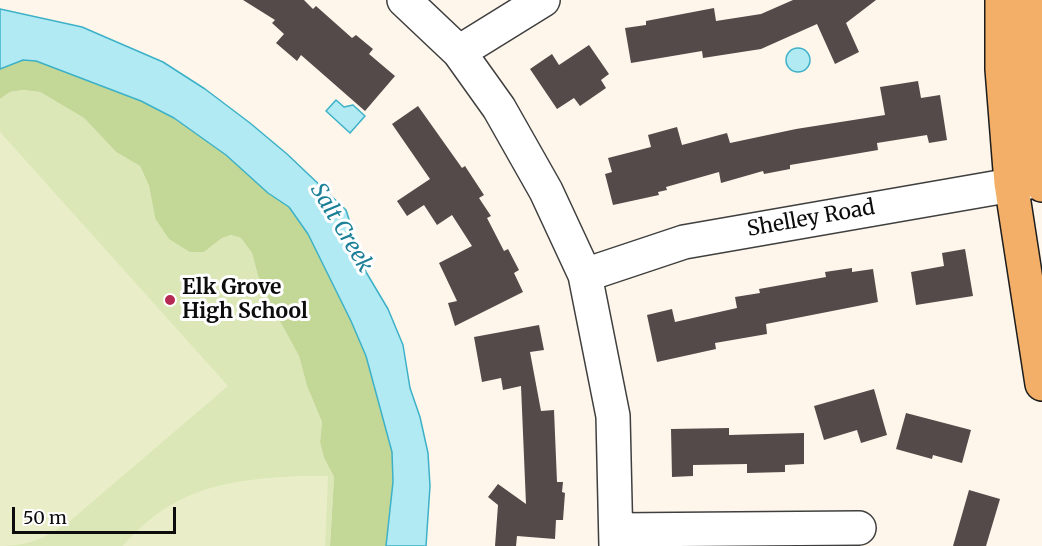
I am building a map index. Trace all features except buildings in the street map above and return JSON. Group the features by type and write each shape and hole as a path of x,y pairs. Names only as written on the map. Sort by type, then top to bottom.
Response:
{"main road":[{"path":"1002,0 1002,69 1034,182"},
{"path":"1034,0 1034,182 1042,384"}],"street":[{"path":"404,0 459,52 499,108 546,191 585,275 613,416 616,538 859,528"},
{"path":"459,52 543,0"},
{"name":"Shelley Road","path":"585,275 684,242 1034,182"}],"green space":[{"path":"23,60 36,61 69,72 141,101 174,118 226,155 268,193 289,206 308,234 366,356 392,452 393,481 386,546 330,546 334,477 324,458 320,442 322,422 307,386 299,356 272,307 258,276 252,253 241,238 231,235 222,238 204,252 190,252 169,239 155,218 149,186 140,166 116,152 84,118 40,92 23,90 10,92 0,99 0,69"},
{"name":"Elk Grove High School","path":"23,90 40,92 84,118 116,152 140,166 149,186 155,218 204,252 222,238 231,235 241,238 252,253 258,276 272,307 299,356 307,386 322,422 320,442 324,458 334,477 330,546 0,546 0,99 10,92"},
{"path":"0,132 228,386 63,526 46,536 10,546 0,546"},
{"path":"328,476 325,546 123,546 142,526 162,511 204,490 251,480"}],"water":[{"name":"Salt Creek","path":"0,9 82,27 163,62 205,89 250,123 287,154 346,210 366,272 388,309 403,345 410,388 420,417 428,453 430,486 426,546 386,546 393,482 392,452 366,356 308,234 289,207 268,193 226,155 174,118 141,101 36,61 23,60 0,69"},
{"path":"793,48 803,48 810,55 810,65 803,72 793,72 786,65 786,55"},
{"path":"336,100 344,107 353,105 365,116 350,133 326,111"}],"place":[{"name":"Elk Grove High School","path":"170,300"}]}
